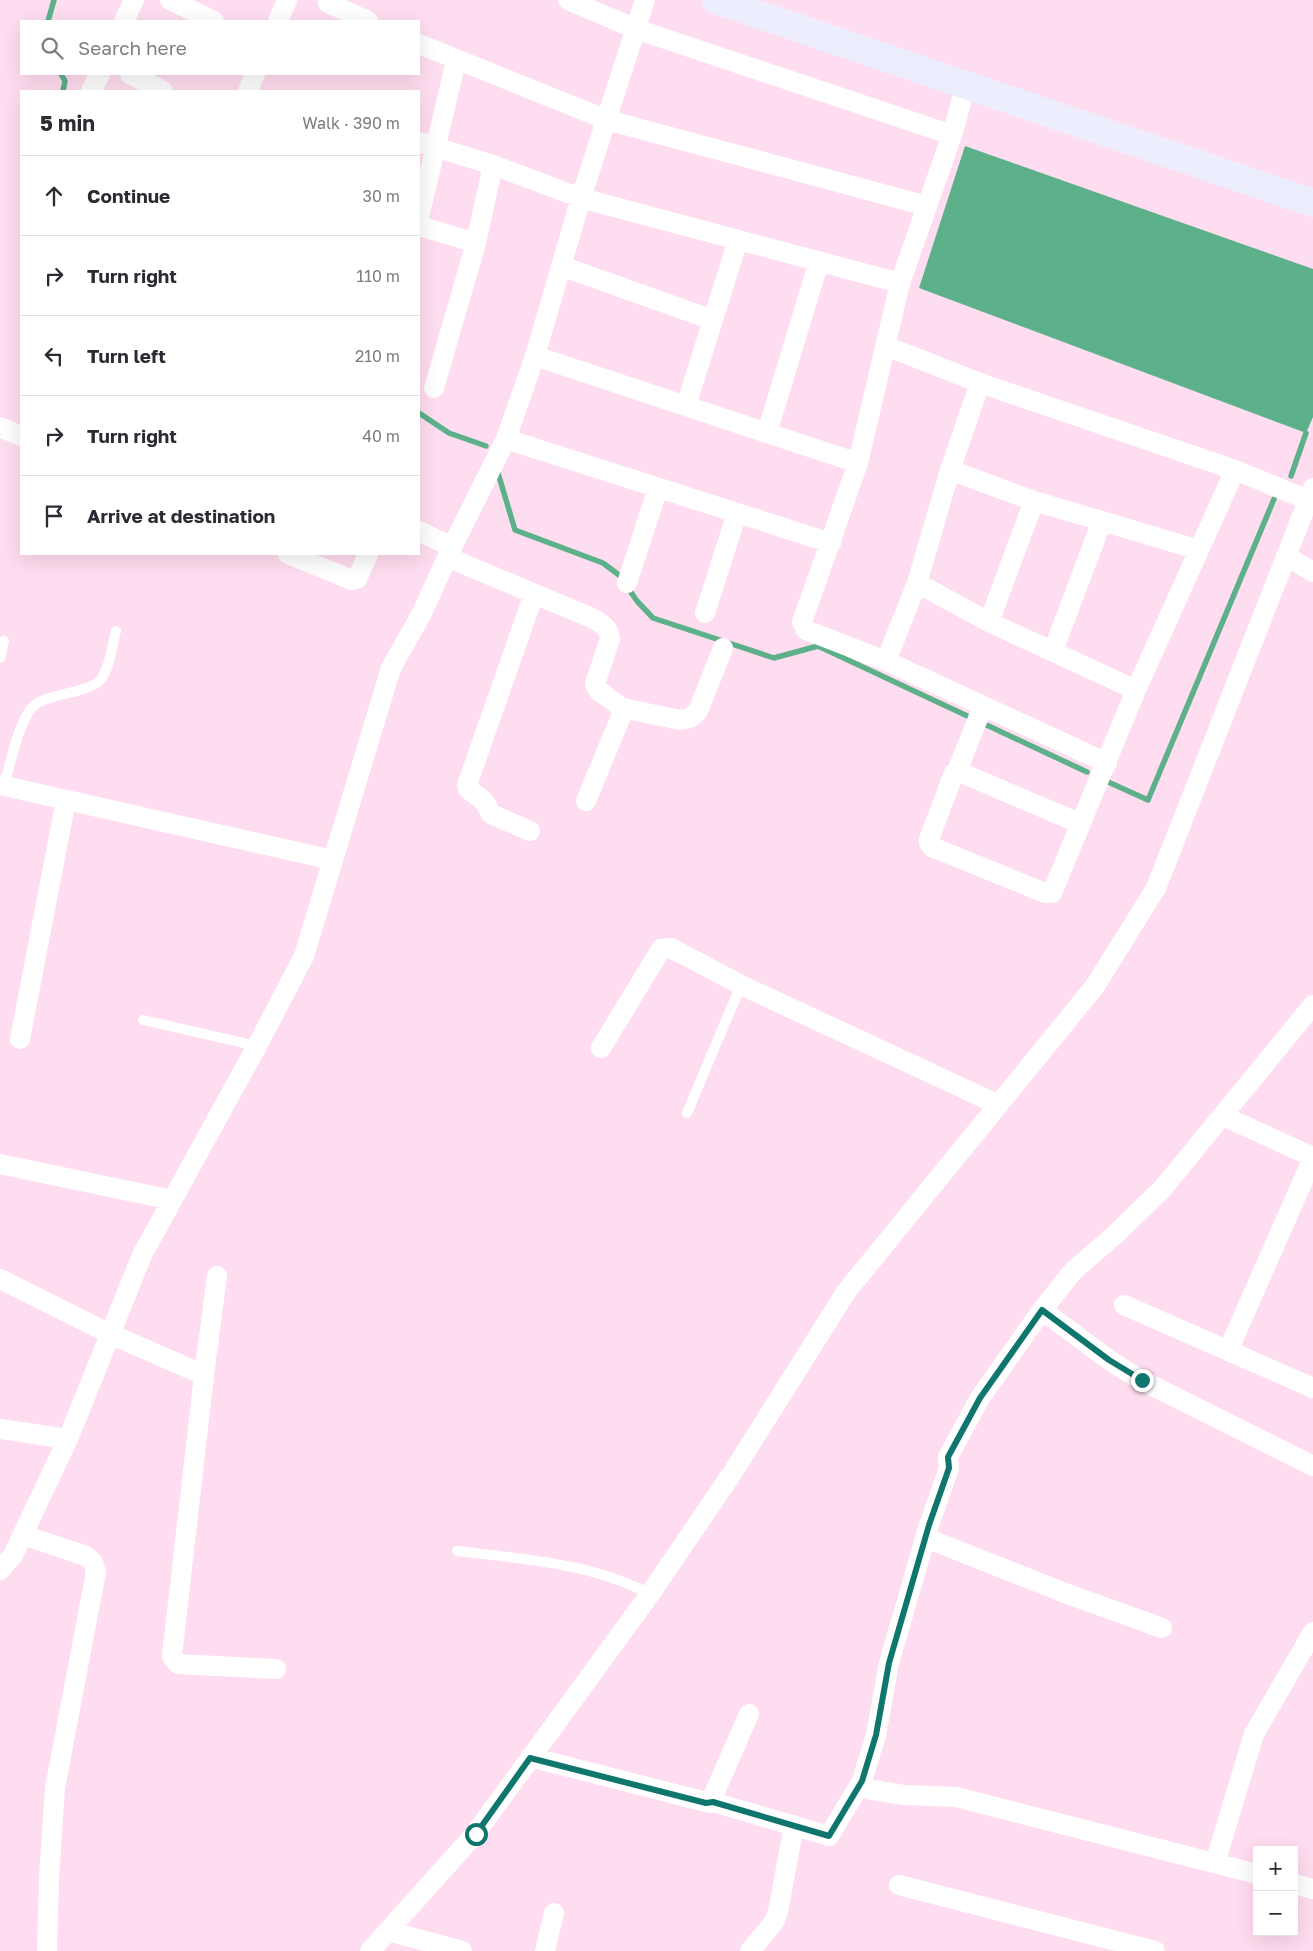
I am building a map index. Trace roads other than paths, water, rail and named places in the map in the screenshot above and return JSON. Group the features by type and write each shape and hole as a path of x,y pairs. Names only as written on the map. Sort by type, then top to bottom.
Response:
{"main road":[{"path":"716,0 1313,203"}],"street":[{"path":"124,20 134,0"},
{"path":"170,0 212,20"},
{"path":"278,20 287,0"},
{"path":"568,0 636,29 952,135"},
{"path":"0,1570 13,1555 68,1439 142,1255 257,1046 304,956 391,668 422,613 449,552 506,439 535,356 580,198 645,0"},
{"path":"328,3 366,20"},
{"path":"420,44 456,61 607,120 927,206"},
{"path":"420,208 427,145 456,61"},
{"path":"92,90 99,75"},
{"path":"132,75 161,90"},
{"path":"248,90 256,75"},
{"path":"966,85 952,135 900,283 858,463 802,622 806,630 886,661 979,717 1107,763"},
{"path":"427,145 493,165 580,198 900,283"},
{"path":"434,388 476,243 493,165"},
{"path":"420,226 476,243"},
{"path":"686,406 738,240"},
{"path":"767,433 819,262"},
{"path":"561,266 713,320"},
{"path":"370,1951 476,1834 650,1594 731,1475 846,1292 1095,986 1156,888 1311,494 980,383 886,346"},
{"path":"535,356 858,463"},
{"path":"886,661 917,583 950,470 980,383"},
{"path":"0,427 20,436"},
{"path":"506,439 831,543"},
{"path":"950,470 1034,501 1199,550"},
{"path":"979,717 957,771 954,773 929,839 932,847 1052,893 1079,823 1107,763 1136,690 1235,470"},
{"path":"627,583 658,488"},
{"path":"989,622 1034,501"},
{"path":"705,613 736,513"},
{"path":"1053,651 1102,521"},
{"path":"420,532 449,552 534,594 594,619 605,626 610,632 610,639 595,684 598,690 622,708 680,720 690,718 698,712 723,648"},
{"path":"290,555 352,580 358,578 368,555"},
{"path":"1286,556 1313,572"},
{"path":"917,583 989,622 1136,690"},
{"path":"530,831 491,814 484,801 468,789 467,785 534,594"},
{"path":"586,801 622,714 622,708"},
{"path":"957,771 1079,823"},
{"path":"2,785 333,860"},
{"path":"20,1039 66,800"},
{"path":"601,1048 661,949 671,948 741,985 999,1105"},
{"path":"530,1758 706,1803 713,1802 829,1836 862,1781 876,1735 889,1663 949,1468 948,1457 980,1398 1042,1310 1073,1271 1117,1233 1164,1188 1313,1005"},
{"path":"1223,1116 1313,1157 1228,1351"},
{"path":"0,1164 172,1200"},
{"path":"217,1276 204,1375 173,1661 178,1664 276,1669"},
{"path":"0,1279 110,1334 204,1375"},
{"path":"1124,1305 1313,1388"},
{"path":"1042,1310 1109,1360 1142,1380 1313,1466"},
{"path":"0,1429 68,1439"},
{"path":"23,1535 86,1556 93,1562 96,1572 55,1788 47,1951"},
{"path":"926,1538 1065,1593 1162,1628"},
{"path":"1215,1863 1254,1734 1313,1632"},
{"path":"713,1802 750,1714"},
{"path":"862,1781 863,1786 872,1790 904,1795 956,1797 1253,1873"},
{"path":"750,1951 774,1922 778,1912 794,1826"},
{"path":"899,1884 1155,1951"},
{"path":"1298,1885 1313,1889"},
{"path":"545,1951 554,1913"},
{"path":"388,1931 462,1951"}],"lane":[{"path":"2,785 26,715 36,704 62,693 94,685 101,679 116,631"},
{"path":"0,658 4,641"},
{"path":"687,1113 741,985"},
{"path":"143,1020 257,1046"},
{"path":"457,1551 547,1563 597,1573 624,1581 650,1594"}],"waterway":[{"path":"48,20 54,0"},
{"path":"62,75 65,81 63,90"},
{"path":"420,414 449,433 486,446"},
{"path":"1291,476 1306,433"},
{"path":"498,473 515,530 603,563 619,575 637,601 653,618 774,658 818,646 1087,772"},
{"path":"1106,781 1148,800 1274,499"}]}
